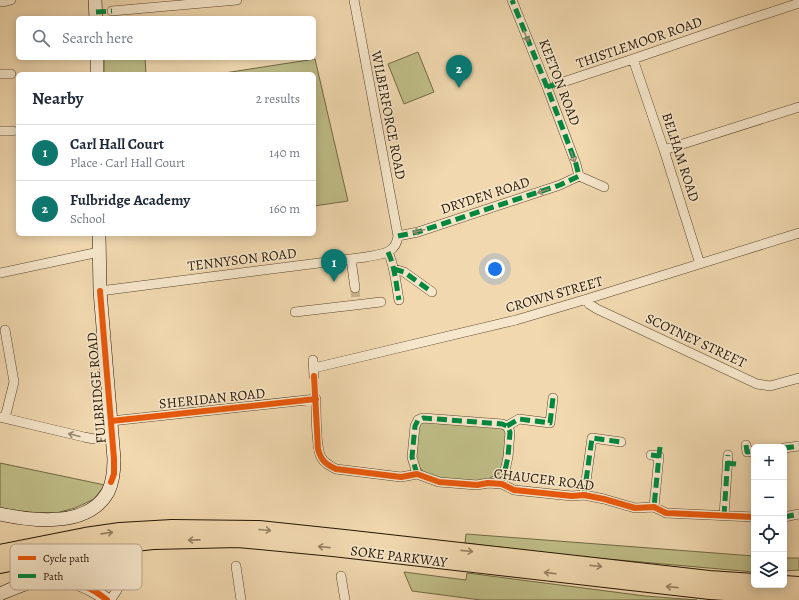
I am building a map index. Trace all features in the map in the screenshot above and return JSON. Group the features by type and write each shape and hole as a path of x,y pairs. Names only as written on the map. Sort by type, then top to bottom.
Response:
{"highway":[{"name":"SOKE PARKWAY","path":"45,544 120,531 172,528 259,529 360,539 799,597"},
{"path":"0,545 85,536"},
{"name":"SOKE PARKWAY","path":"125,544 153,541 238,539 710,585 751,582"},
{"name":"SOKE PARKWAY","path":"0,553 10,551"},
{"name":"SOKE PARKWAY","path":"0,565 10,563"},
{"path":"0,573 10,570"},
{"path":"710,585 751,578"},
{"path":"787,578 799,578"},
{"path":"787,584 799,585"},
{"path":"710,585 762,600"}],"street":[{"path":"0,1 3,2 11,0"},
{"path":"95,0 96,16"},
{"path":"112,11 236,0"},
{"name":"WILBERFORCE ROAD","path":"354,0 398,236"},
{"name":"KEETON ROAD","path":"512,0 576,164 578,176"},
{"name":"THISTLEMOOR ROAD","path":"557,84 634,60 799,3"},
{"path":"150,8 150,16"},
{"path":"97,60 97,72"},
{"name":"BELHAM ROAD","path":"634,60 700,264"},
{"path":"0,74 11,74"},
{"path":"664,150 799,107"},
{"path":"0,131 13,130"},
{"path":"578,176 604,187"},
{"name":"DRYDEN ROAD","path":"398,236 418,232 560,185 578,176"},
{"name":"CROWN STREET","path":"314,368 516,320 799,233"},
{"name":"FULBRIDGE ROAD","path":"0,514 16,518 56,520 70,518 84,514 99,503 108,492 114,474 114,459 100,291 99,236"},
{"path":"398,236 395,246 388,252 394,269 399,300"},
{"path":"0,273 99,252"},
{"name":"TENNYSON ROAD","path":"100,291 351,259 388,252"},
{"path":"351,259 355,288"},
{"path":"394,269 404,272 432,292"},
{"name":"SCOTNEY STREET","path":"587,299 589,304 597,309 757,384 770,386 799,378"},
{"path":"295,312 356,303 382,302"},
{"path":"4,330 14,382 2,418 84,437 94,438 113,436"},
{"path":"507,426 519,420 550,423 553,398"},
{"name":"SHERIDAN ROAD","path":"111,421 316,399"},
{"name":"CHAUCER ROAD","path":"316,399 318,448 321,457 327,465 336,470 401,477 417,474 439,482 477,486 488,483 502,484 514,490 572,496 584,495 635,508 654,507 666,513 751,517"},
{"path":"417,474 412,457 415,426 418,420 423,418 502,424 507,426 510,432 508,457 502,484"},
{"path":"584,495 592,438 621,442"},
{"path":"746,445 747,452 751,451"},
{"path":"787,448 799,446"},
{"path":"654,507 657,452"},
{"path":"724,516 731,461"},
{"path":"787,516 799,514"},
{"path":"236,566 241,600"},
{"path":"341,576 345,600"},
{"path":"0,594 10,590"},
{"path":"93,590 109,600 117,590"}],"shaded area":[{"path":"418,52 434,92 404,104 388,64"},
{"path":"104,60 145,60 146,72 104,72"},
{"path":"315,60 348,201 316,206 316,72 231,72"},
{"path":"422,421 498,427 504,430 507,434 501,472 488,479 477,482 437,478 424,473 417,465 415,450 417,427"},
{"path":"0,463 105,485 94,499 75,508 56,513 18,512 0,508"},
{"path":"466,534 751,556 751,572 573,556 465,543"},
{"path":"787,558 799,558 799,570 787,571"},
{"path":"404,572 466,580 467,573 645,596 697,600 481,600 412,591"}],"tunnel":[{"path":"355,288 356,301"}],"marked path":[{"path":"398,236 418,232 560,185 579,176 576,164 547,87 512,0"},
{"path":"96,12 112,11"},
{"path":"547,87 557,84"},
{"path":"388,252 394,270 399,300"},
{"path":"394,269 404,272 432,292"},
{"path":"507,426 519,419 550,423 553,398"},
{"path":"417,474 412,457 415,426 418,420 423,418 502,424 507,426 510,432 508,457 502,484"},
{"path":"584,495 592,438 621,442"},
{"path":"746,445 747,452 751,451"},
{"path":"787,448 799,446"},
{"path":"659,456 660,447"},
{"path":"651,455 659,456 654,507"},
{"path":"724,516 728,455"},
{"path":"727,463 736,464"},
{"path":"787,516 799,514"}],"cycle path":[{"path":"100,291 114,459 114,474 111,482"},
{"path":"314,376 318,449 324,461 336,469 401,477 417,474 439,482 477,485 488,483 502,484 514,490 572,496 584,495 635,508 654,507 666,513 751,517"},
{"path":"111,421 316,399"},
{"path":"93,590 107,600"}],"place":[{"name":"Fulbridge Academy","path":"459,88"},
{"name":"Carl Hall Court","path":"334,282"}]}
